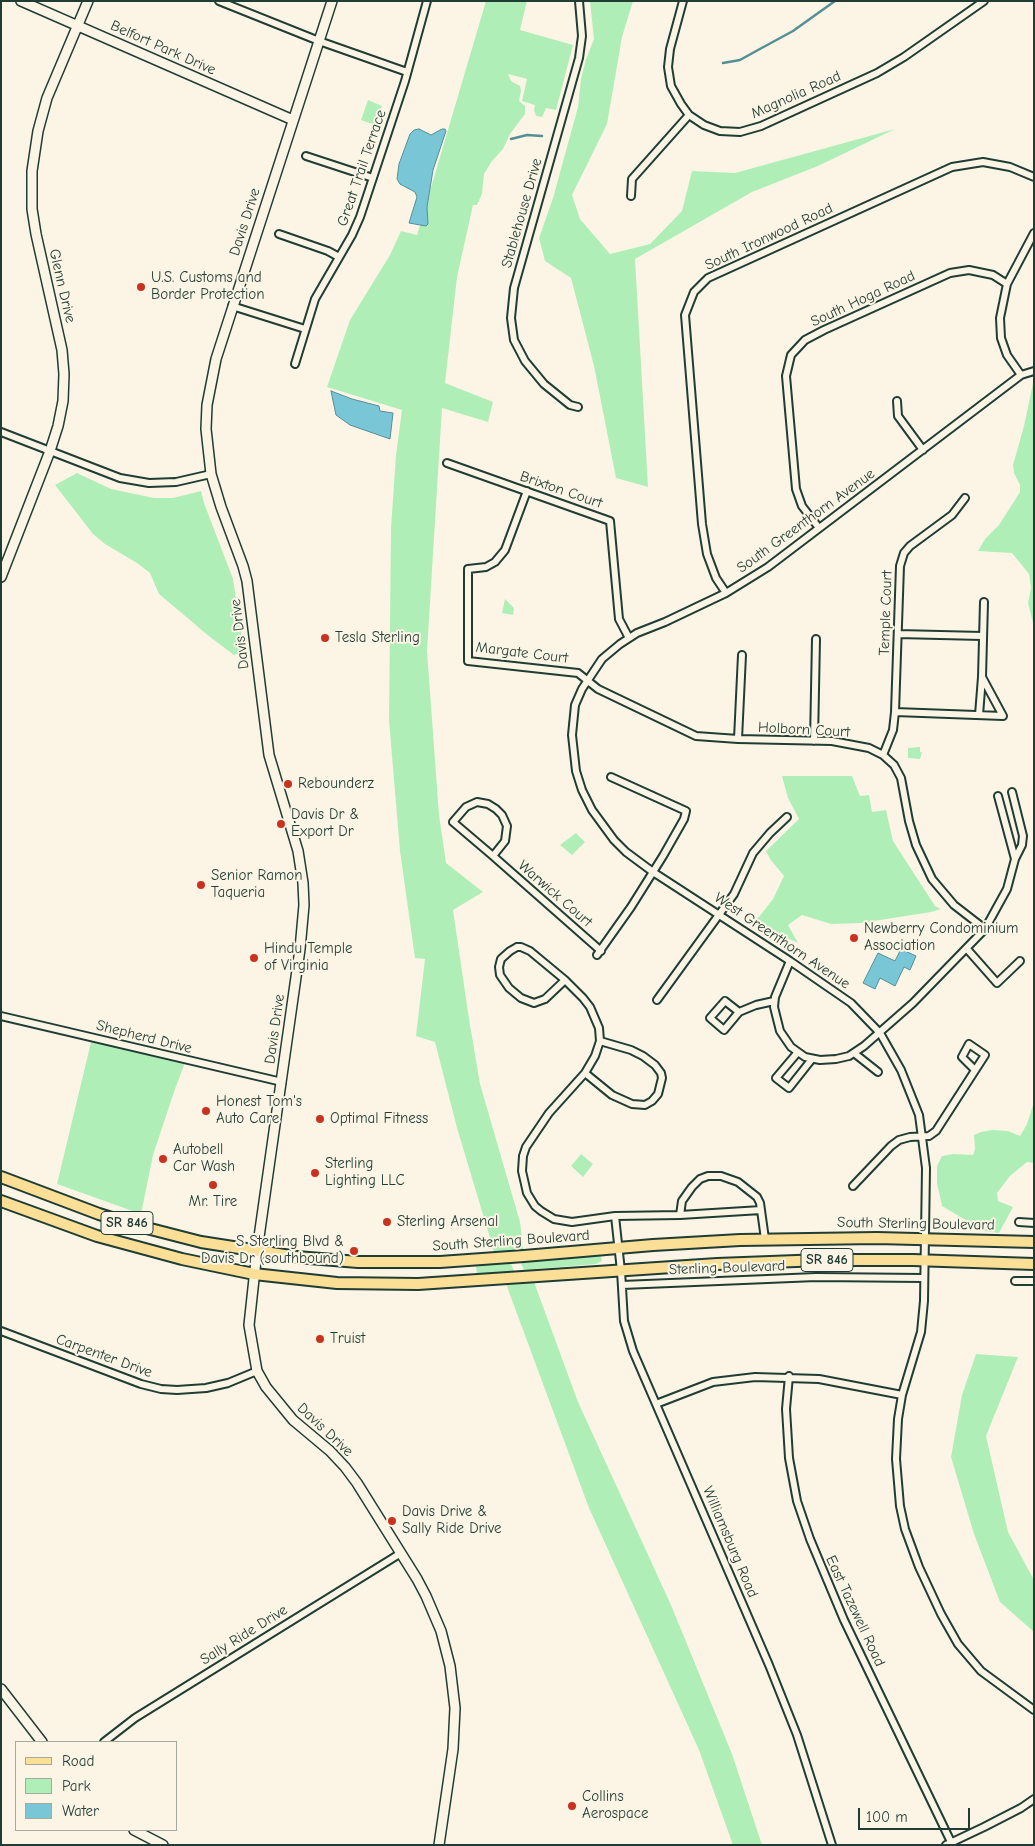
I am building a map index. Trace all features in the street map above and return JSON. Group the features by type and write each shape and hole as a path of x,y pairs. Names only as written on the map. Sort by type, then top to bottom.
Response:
{"main road":[{"name":"South Sterling Boulevard","path":"1,1177 131,1224 200,1242 297,1257 345,1261 414,1262 517,1257 618,1248 765,1239 838,1238 1034,1242"},
{"name":"SR 846","path":"1,1201 88,1233 138,1248 254,1274 329,1282 388,1285 717,1264 823,1260 924,1260 1034,1264"}],"street":[{"name":"Belfort Park Drive","path":"21,1 293,120"},
{"name":"Glenn Drive","path":"1,577 50,451 63,401 64,374 62,350 32,209 32,171 38,131 48,98 88,1"},
{"path":"219,1 319,41 407,72"},
{"name":"Davis Drive","path":"332,1 232,306 216,359 207,405 206,429 211,474 220,507 247,581 269,755 296,844 301,867 304,904 282,1082 257,1251 249,1325 257,1371 275,1400 293,1420 346,1467 401,1552 435,1615 445,1648 455,1708 454,1749 439,1845"},
{"name":"Great Trail Terrace","path":"295,364 315,299 360,217 407,72 427,1"},
{"name":"Stablehouse Drive","path":"578,407 570,405 544,384 525,361 514,340 511,318 514,288 579,58 582,36 579,1"},
{"name":"Magnolia Road","path":"683,1 670,49 668,67 671,86 689,114 704,125 720,131 740,132 761,126 877,73 904,57 984,1"},
{"path":"631,196 632,179 689,114"},
{"path":"306,156 373,178"},
{"name":"South Ironwood Road","path":"726,593 716,578 707,554 702,524 685,315 694,292 708,278 952,167 983,162 1010,167 1034,177"},
{"path":"1021,375 1007,354 1001,338 1000,318 1007,284 1034,233"},
{"path":"279,234 328,251 339,257"},
{"name":"South Hoga Road","path":"819,528 802,506 796,489 786,376 791,355 805,340 824,330 950,273 969,270 993,275 1007,284"},
{"path":"232,306 305,329"},
{"name":"South Greenthorn Avenue","path":"587,680 602,659 629,638 726,593 768,567 1021,375 1034,371"},
{"path":"897,401 898,416 923,450"},
{"path":"1,432 120,478 149,483 176,482 211,474"},
{"name":"Brixton Court","path":"447,463 610,520 619,619 629,638"},
{"name":"Margate Court","path":"527,491 505,550 495,562 486,567 468,569 468,661 578,673 587,680"},
{"name":"Temple Court","path":"883,755 893,730 895,712 900,566 904,554 910,546 952,515 965,498"},
{"path":"979,715 984,602"},
{"path":"898,634 982,636"},
{"path":"814,740 816,639"},
{"path":"738,739 742,655"},
{"path":"895,712 1003,716 982,676"},
{"name":"Holborn Court","path":"587,680 598,689 696,736 832,741 869,748 883,755 894,765 901,778 909,821 916,845 932,879 954,906 985,929"},
{"name":"West Greenthorn Avenue","path":"587,680 575,705 572,735 576,771 582,790 592,810 614,840 626,852 653,872 851,1002 880,1033 914,1098 919,1115 926,1168 924,1301 920,1332 902,1395 896,1459 896,1483 905,1529 919,1567 941,1614 966,1655 981,1671 1034,1710"},
{"path":"611,777 686,811 684,819 653,872"},
{"path":"790,961 774,1001 774,1014 784,1039 798,1052 812,1059 836,1059 854,1053 880,1033 913,1003 985,929 1007,889 1015,859 1024,836 1012,792"},
{"path":"998,796 1015,859"},
{"name":"Warwick Court","path":"493,856 506,836 507,826 505,819 496,809 488,804 477,802 470,804 452,822 493,856 599,953 653,872"},
{"path":"657,1000 734,894 753,853 787,817"},
{"path":"565,980 545,999 539,1002 531,1002 521,998 508,988 500,975 500,964 510,951 521,947 530,951 565,980 584,998 597,1023 600,1042 595,1056 585,1073 549,1113 526,1147 521,1164 523,1178 531,1200 541,1212 554,1219 572,1222 615,1216 680,1215 761,1210"},
{"path":"967,949 997,982 1020,961"},
{"path":"740,1012 725,1001 710,1018 724,1030 740,1012 774,1001"},
{"name":"Shepherd Drive","path":"1,1016 282,1082"},
{"path":"585,1073 612,1095 632,1104 645,1105 658,1094 662,1078 655,1065 631,1050 600,1042"},
{"path":"798,1052 776,1078 789,1088 812,1059"},
{"path":"854,1053 878,1072"},
{"path":"853,1186 899,1140 910,1137 929,1136 936,1131 975,1070"},
{"path":"680,1215 682,1201 692,1186 700,1180 713,1176 730,1179 745,1187 760,1202 765,1239"},
{"name":"Williamsburg Road","path":"615,1216 622,1271 624,1321 643,1376 769,1665 797,1735 832,1845"},
{"path":"1019,1222 1034,1223"},
{"name":"Sterling Boulevard","path":"622,1285 816,1277 923,1278"},
{"path":"1015,1281 1034,1281"},
{"name":"Carpenter Drive","path":"1,1330 141,1384 161,1389 206,1388 228,1383 257,1371"},
{"path":"656,1404 701,1385 722,1380 755,1377 790,1376 819,1378 902,1395"},
{"name":"East Tazewell Road","path":"790,1376 786,1409 789,1458 798,1501 810,1539 844,1620 949,1844"},
{"name":"Sally Ride Drive","path":"105,1741 135,1718 401,1552"},
{"path":"1,1689 41,1741"},
{"path":"949,1844 1006,1815 1034,1798"},
{"path":"136,1831 163,1845"}],"green space":[{"path":"486,1 527,1 520,30 573,45 556,110 546,108 542,117 536,116 535,105 522,101 527,79 508,74 511,81 520,86 519,101 525,106 525,114 510,134 503,149 484,174 482,194 477,205 473,205 457,277 445,383 493,402 488,422 442,408 427,651 439,815 446,863 483,892 453,910 480,1084 520,1222 524,1256 496,1258 457,1128 435,1042 416,1036 425,959 415,958 400,851 389,720 391,528 396,455 402,410 327,387 350,320 390,255 401,231 417,235"},
{"path":"590,1 633,1 622,37 607,124 572,195 580,219 610,254 650,244 682,211 692,171 735,173 895,129 818,166 752,192 635,259 648,487 616,478 594,366 571,278 545,261 539,238 553,198 578,107 581,79 586,59 594,39"},
{"path":"368,100 382,106 375,125 361,120"},
{"path":"1034,378 1034,627 1028,603 1031,588 1029,574 1012,553 978,551 985,539 999,525 1020,492 1020,485 1014,473 1013,465 1024,426"},
{"path":"77,473 111,489 154,498 173,498 201,491 233,579 244,651 234,655 210,637 159,594 150,573 93,534 55,485"},
{"path":"505,599 514,608 513,615 502,613"},
{"path":"920,747 920,752 922,752 920,759 908,758 908,748"},
{"path":"782,776 852,776 860,796 869,795 872,812 886,810 893,841 935,906 941,909 861,923 831,924 802,915 788,925 798,943 772,931 754,919 759,917 773,899 784,876 766,851 799,819 788,798"},
{"path":"576,833 585,842 572,855 560,845"},
{"path":"92,1038 186,1060 153,1155 141,1214 57,1184"},
{"path":"1034,1102 1034,1163 1027,1162 1010,1176 997,1193 998,1201 1013,1207 999,1233 984,1231 942,1206 937,1183 937,1166 942,1156 953,1154 973,1155 975,1149 974,1135 981,1132 993,1130 1008,1131 1020,1136 1027,1124"},
{"path":"581,1154 593,1164 583,1177 571,1166"},
{"path":"601,1256 602,1261 596,1264 536,1269 525,1273 520,1261"},
{"path":"510,1261 515,1274 477,1277 476,1264"},
{"path":"534,1282 578,1402 671,1605 732,1754 762,1845 733,1845 699,1750 589,1508 506,1284"},
{"path":"976,1354 1018,1357 986,1436 1008,1532 1034,1580 1034,1632 1000,1602 974,1534 951,1457 962,1395"}],"water":[{"path":"419,129 431,135 442,129 446,131 433,170 427,207 428,224 426,226 409,223 417,197 415,192 400,184 397,179 399,164 410,134 414,130"},
{"path":"331,391 379,406 380,411 393,413 390,439 350,425 336,415"},
{"path":"901,949 916,956 910,970 904,967 895,986 880,978 875,989 863,983 878,953 895,961"}],"waterway":[{"path":"723,63 740,60 793,31 835,1"},
{"path":"511,139 527,135 542,136"}],"place":[{"name":"U.S. Customs and Border Protection","path":"141,287"},
{"name":"Tesla Sterling","path":"325,638"},
{"name":"Rebounderz","path":"288,784"},
{"name":"Davis Dr & Export Dr","path":"281,824"},
{"name":"Senior Ramon Taqueria","path":"201,885"},
{"name":"Newberry Condominium Association","path":"854,938"},
{"name":"Hindu Temple of Virginia","path":"254,958"},
{"name":"Honest Tom's Auto Care","path":"206,1111"},
{"name":"Optimal Fitness","path":"320,1119"},
{"name":"Autobell Car Wash","path":"163,1159"},
{"name":"Sterling Lighting LLC","path":"315,1173"},
{"name":"Mr. Tire","path":"213,1185"},
{"name":"Sterling Arsenal","path":"387,1222"},
{"name":"S Sterling Blvd & Davis Dr (southbound)","path":"354,1251"},
{"name":"Truist","path":"320,1339"},
{"name":"Davis Drive & Sally Ride Drive","path":"392,1521"},
{"name":"Collins Aerospace","path":"572,1806"}]}
